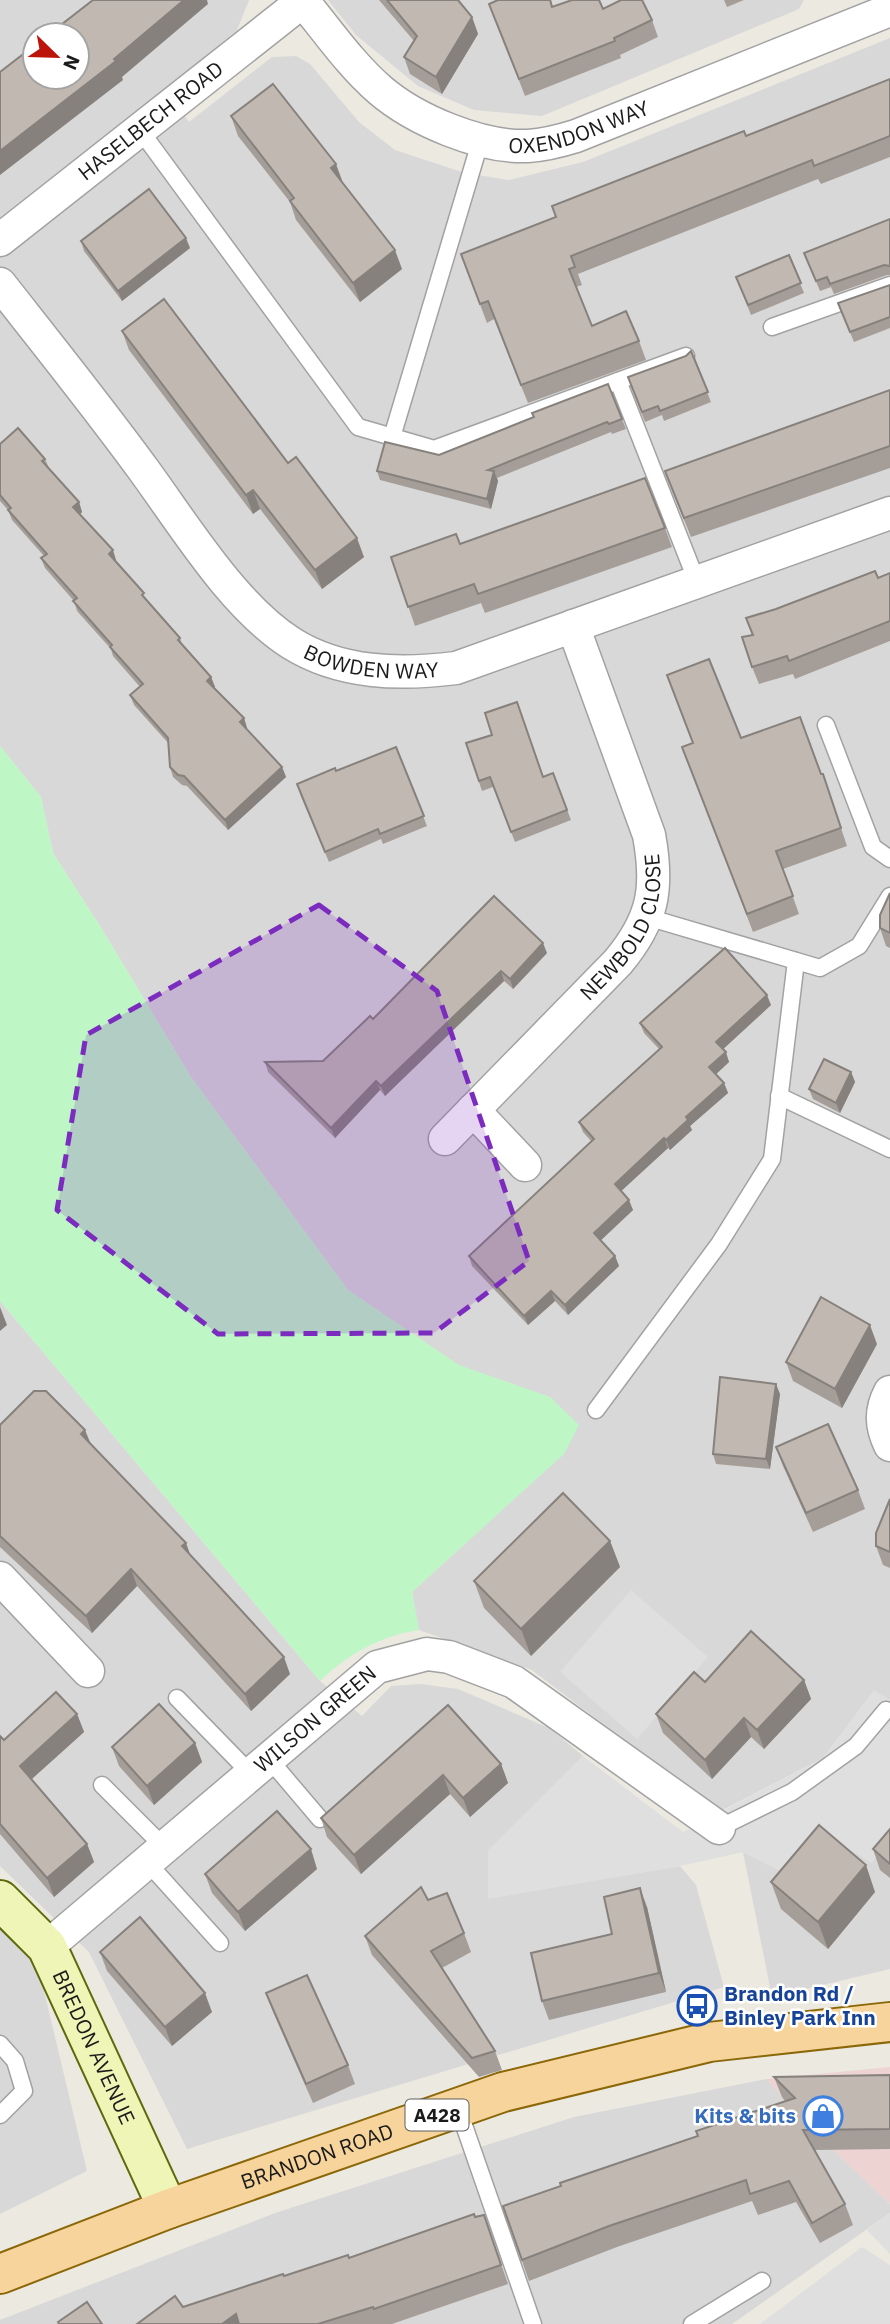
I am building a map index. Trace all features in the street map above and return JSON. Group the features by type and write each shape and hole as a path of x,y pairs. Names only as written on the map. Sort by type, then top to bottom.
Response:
{"main road":[{"name":"BRANDON ROAD","path":"0,2274 168,2209 503,2092 709,2042 890,2022"}],"street":[{"name":"HASELBECH ROAD","path":"0,240 303,0"},
{"name":"OXENDON WAY","path":"303,0 357,67 396,102 443,127 481,139 525,146 547,144 576,136 869,10"},
{"name":"BOWDEN WAY","path":"0,284 109,423 236,595 264,623 292,643 320,657 354,667 374,671 426,672 456,668 890,513"},
{"name":"NEWBOLD CLOSE","path":"445,1139 618,962 634,943 647,917 654,885 649,835 573,626"},
{"path":"473,1110 525,1165"},
{"path":"890,1392 884,1402 881,1417 890,1445"},
{"path":"0,1578 88,1671"},
{"name":"WILSON GREEN","path":"47,1947 377,1667 427,1654 449,1657 514,1682 719,1828"},
{"name":"BREDON AVENUE","path":"0,1899 47,1947 168,2209"}],"lane":[{"path":"140,130 358,427 434,449 686,356"},
{"path":"392,437 481,139"},
{"path":"772,327 890,285"},
{"path":"618,381 697,582"},
{"path":"826,725 873,847 890,859"},
{"path":"647,917 820,968 859,946 890,897"},
{"path":"596,1410 719,1244 772,1159 796,961"},
{"path":"779,1096 890,1149"},
{"path":"177,1698 320,1819"},
{"path":"719,1828 792,1792 856,1746 886,1710"},
{"path":"102,1785 220,1943"},
{"path":"0,2044 15,2061 24,2091 0,2115"},
{"path":"458,2108 533,2324"},
{"path":"692,2324 762,2281"}],"highlighted area":[{"path":"319,905 437,991 529,1261 434,1333 218,1334 57,1210 86,1035"}],"shaded area":[{"path":"0,0 249,0 237,30 165,89 189,122 272,57 296,56 310,64 359,122 395,150 465,173 509,180 583,162 890,38 890,1700 874,1691 823,1758 719,1812 532,1670 419,1630 412,1592 563,1454 550,1397 459,1366 348,1290 191,1077 53,853 41,797 0,746"},
{"path":"328,0 804,0 799,9 542,116 474,110 418,86 356,35"},
{"path":"0,1301 320,1681 362,1716 391,1686 421,1684 458,1689 549,1728 583,1756 489,1850 489,1898 680,1866 696,1885 724,1987 187,2149 89,1952 0,1866"},
{"path":"631,1590 708,1657 637,1739 560,1672"},
{"path":"874,1690 890,1700 890,1842 872,1863 834,1840 789,1875 743,1852 680,1866 488,1899 488,1850 583,1756 683,1832 823,1758"},
{"path":"834,1839 890,1842 890,1969 772,1997 743,1852 789,1875"},
{"path":"0,1928 38,1966 87,2171 0,2214"},
{"path":"890,2067 890,2204 833,2150 766,2079"},
{"path":"766,2079 833,2150 890,2204 890,2213 732,2324 0,2324 0,2320 275,2213 574,2117"},
{"path":"890,2213 890,2254 867,2230"},
{"path":"862,2247 890,2265 890,2324 760,2324"}],"green space":[{"path":"0,746 41,797 53,853 191,1077 348,1290 459,1365 550,1397 579,1425 564,1454 412,1592 419,1630 391,1637 365,1648 342,1662 320,1681 0,1301"}],"building":[{"path":"93,0 184,0 91,80 91,21 66,21"},
{"path":"387,0 458,0 472,17 436,77 404,57 417,36"},
{"path":"498,0 550,0 552,7 572,0 599,0 603,9 621,0 642,0 652,20 614,38 615,41 519,79 489,4"},
{"path":"21,56 21,91 77,91 0,151 0,72"},
{"path":"890,79 890,136 814,166 812,160 571,256 575,267 569,269 592,326 626,311 639,341 521,385 488,301 480,304 461,254 556,217 552,206 744,131 746,136"},
{"path":"273,84 336,164 331,168 395,250 353,283 290,201 294,198 231,116"},
{"path":"149,189 186,238 118,291 81,241"},
{"path":"890,219 890,266 884,265 830,284 827,277 816,281 804,253"},
{"path":"789,255 801,283 748,305 736,277"},
{"path":"890,285 890,317 850,332 838,303"},
{"path":"164,299 288,463 296,457 357,538 315,570 253,490 246,495 122,331"},
{"path":"691,351 708,392 660,411 658,406 642,412 628,377 686,356"},
{"path":"608,384 622,419 609,424 607,422 488,470 494,471 487,499 377,471 385,442 439,455 534,417 532,413"},
{"path":"890,390 890,446 684,518 665,471"},
{"path":"18,428 45,459 42,461 79,502 73,507 113,550 109,554 211,677 207,681 244,718 240,722 282,767 225,820 184,776 178,775 170,767 168,738 130,695 143,684 73,601 77,598 41,558 47,554 8,510 11,508 0,495 0,444"},
{"path":"645,478 665,528 478,594 474,584 408,607 391,557 456,534 460,544"},
{"path":"875,571 878,578 890,573 890,621 789,661 787,656 752,667 742,637 753,635 746,618"},
{"path":"709,659 741,738 800,717 841,828 776,851 793,896 747,914 682,747 693,743 667,675"},
{"path":"517,702 543,777 553,773 567,810 511,832 490,777 479,781 466,743 492,735 485,713"},
{"path":"396,747 424,816 380,834 378,829 325,852 297,784"},
{"path":"890,893 890,933 880,928 880,915"},
{"path":"494,896 543,943 510,979 501,971 381,1086 376,1081 331,1128 265,1062 323,1061 370,1016 373,1019"},
{"path":"725,948 767,995 716,1042 726,1052 709,1067 724,1083 686,1117 688,1120 666,1140 664,1138 615,1184 629,1200 594,1233 615,1256 565,1305 551,1291 524,1316 469,1256 594,1139 579,1122 662,1047 640,1023"},
{"path":"824,1059 851,1072 836,1103 809,1089"},
{"path":"821,1297 870,1325 835,1389 786,1362"},
{"path":"720,1377 776,1384 766,1459 713,1454"},
{"path":"34,1391 46,1391 85,1430 81,1434 186,1543 182,1546 284,1657 245,1694 131,1569 86,1616 0,1536 0,1425"},
{"path":"828,1424 858,1490 806,1513 776,1447"},
{"path":"563,1493 610,1541 521,1629 474,1581"},
{"path":"890,1499 890,1552 876,1546 876,1533"},
{"path":"751,1631 804,1680 757,1730 744,1718 705,1760 656,1714 694,1672 705,1682"},
{"path":"56,1692 77,1714 20,1766 87,1844 47,1878 0,1824 0,1736 4,1740"},
{"path":"159,1704 195,1743 147,1786 112,1747"},
{"path":"448,1705 501,1764 463,1798 443,1775 354,1855 321,1818"},
{"path":"277,1811 311,1849 238,1912 205,1874"},
{"path":"819,1825 866,1865 818,1922 771,1882"},
{"path":"890,1829 890,1864 873,1849"},
{"path":"421,1887 428,1900 447,1893 464,1933 431,1951 495,2051 472,2058 365,1936"},
{"path":"640,1888 659,1973 542,2001 531,1953 612,1934 604,1897"},
{"path":"140,1917 205,1993 165,2027 100,1952"},
{"path":"307,1975 348,2065 306,2084 266,1993"},
{"path":"890,2075 890,2129 803,2130 845,2204 812,2223 789,2181 750,2194 746,2180 609,2226 522,2260 503,2206 561,2186 560,2183 698,2136 696,2131 795,2098 774,2077"},
{"path":"474,2214 475,2217 484,2215 501,2265 374,2309 373,2307 318,2324 239,2324 236,2314 222,2324 137,2324 175,2296 183,2307 283,2274 284,2276 348,2255 349,2258"},
{"path":"87,2302 102,2324 59,2324 58,2322"}],"place":[{"name":"Brandon Rd / Binley Park Inn","path":"697,2006"},
{"name":"Kits & bits","path":"823,2116"}]}
